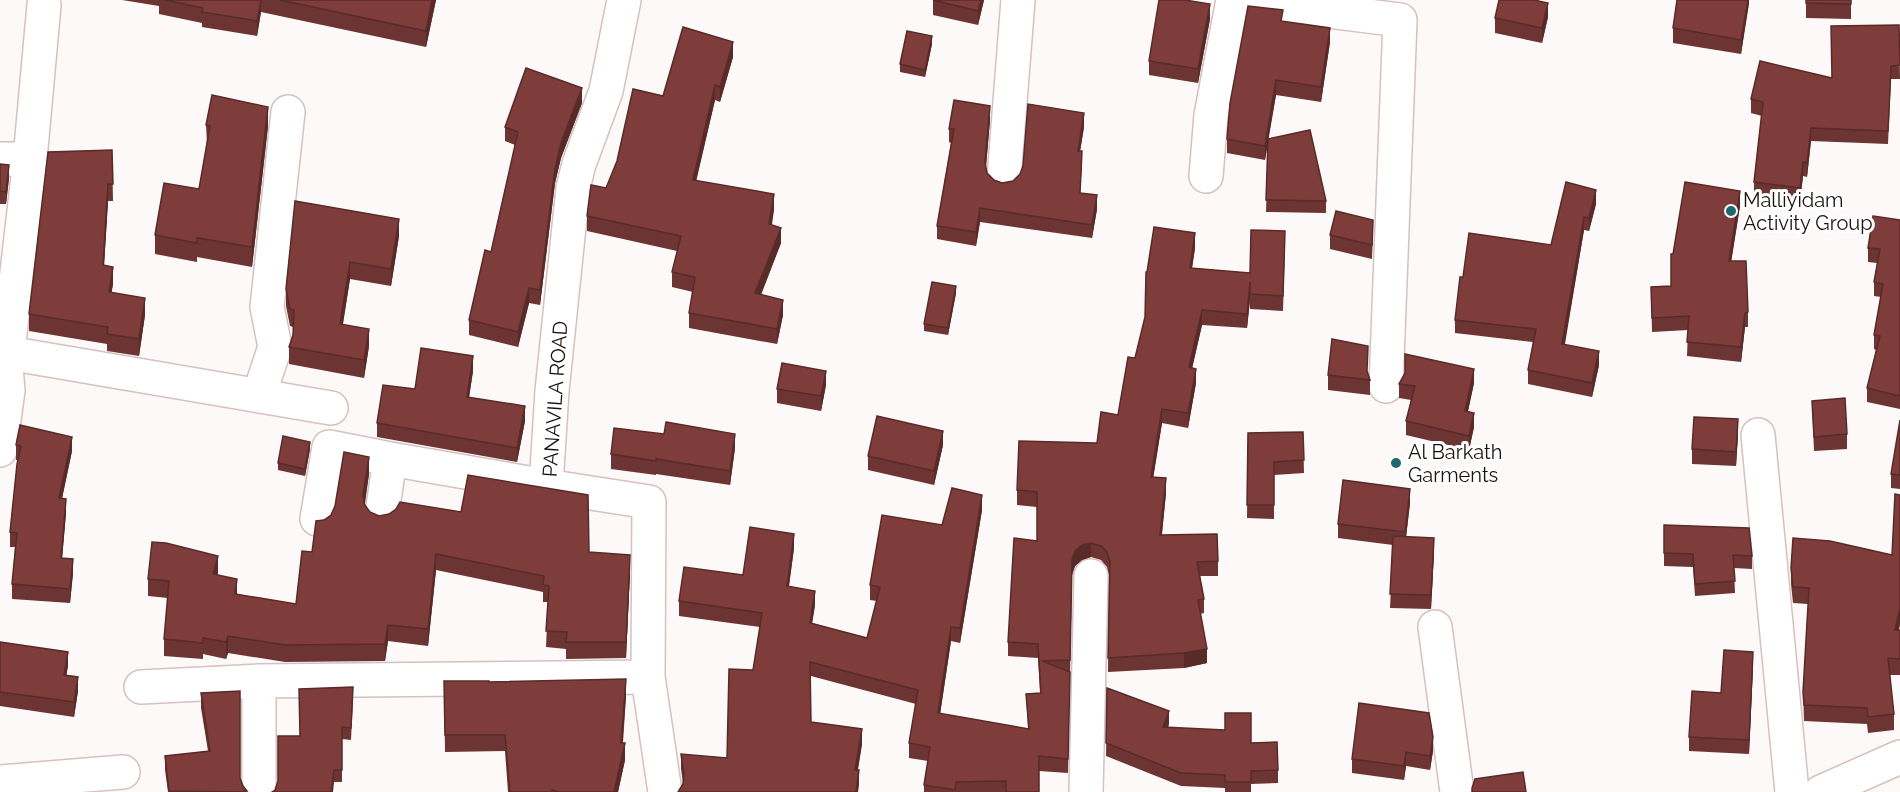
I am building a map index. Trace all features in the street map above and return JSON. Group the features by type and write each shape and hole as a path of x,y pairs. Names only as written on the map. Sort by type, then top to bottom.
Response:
{"street":[{"name":"PANAVILA ROAD","path":"624,0 606,91 579,164 573,188 552,391 546,486 649,502 648,677 665,792"},
{"path":"1004,178 1018,0"},
{"path":"1206,176 1211,115 1233,0"},
{"path":"1238,0 1400,20 1386,386"},
{"path":"0,450 8,390 5,363 15,159 44,5"},
{"path":"259,395 275,347 267,307 288,112"},
{"path":"5,363 259,395 331,408"},
{"path":"1758,435 1792,792"},
{"path":"317,519 329,447 546,486"},
{"path":"382,514 390,459"},
{"path":"1086,792 1091,576"},
{"path":"1435,627 1457,792"},
{"path":"141,687 259,681 648,677"},
{"path":"259,681 259,792"},
{"path":"1821,792 1900,757"},
{"path":"0,782 123,772"}],"building":[{"path":"165,0 261,0 257,21 202,12 203,8"},
{"path":"280,0 432,0 426,31"},
{"path":"933,0 981,0 978,11"},
{"path":"1159,0 1185,0 1210,4 1198,69 1149,61"},
{"path":"1499,0 1534,0 1548,3 1542,28 1495,18"},
{"path":"1677,0 1748,0 1741,40 1673,28"},
{"path":"1806,0 1851,0 1851,4 1806,3"},
{"path":"1248,6 1283,10 1281,21 1330,28 1321,87 1276,80 1265,146 1227,139 1230,103"},
{"path":"1899,25 1900,65 1891,66 1888,131 1811,128 1807,163 1803,162 1800,188 1754,182 1763,102 1751,99 1760,61 1832,78 1831,26"},
{"path":"683,27 733,42 720,87 715,85 693,180 774,194 769,224 781,228 755,293 783,300 777,329 689,313 695,277 672,272 681,236 587,216 591,185 606,188 617,161 633,89 663,96"},
{"path":"907,31 932,36 925,70 900,64"},
{"path":"526,68 582,88 561,143 555,169 540,290 529,288 518,332 469,320 485,250 491,252 518,132 505,127"},
{"path":"212,95 268,107 252,247 197,238 197,243 155,235 164,183 199,189 210,126 206,125"},
{"path":"954,100 990,106 985,163 987,173 994,180 1002,183 1013,181 1020,174 1023,166 1028,104 1084,113 1078,151 1082,151 1080,193 1097,195 1092,225 980,208 976,232 937,226 954,129 949,129"},
{"path":"1310,130 1326,201 1266,200 1268,139"},
{"path":"112,150 113,184 108,184 103,265 113,267 109,292 145,298 139,339 107,334 108,327 29,314 48,152"},
{"path":"0,164 9,165 6,192 0,191"},
{"path":"1566,182 1596,190 1589,218 1584,217 1562,344 1599,351 1592,383 1528,370 1536,329 1455,320 1460,277 1463,277 1469,233 1551,245"},
{"path":"1685,182 1740,191 1729,261 1746,261 1748,312 1745,313 1741,347 1687,342 1689,316 1652,318 1651,287 1671,286 1671,254 1673,254"},
{"path":"295,201 399,219 391,269 350,262 340,324 369,329 364,360 289,347 293,335 294,310 290,309 286,289"},
{"path":"1336,211 1373,220 1372,245 1330,235"},
{"path":"1873,216 1900,220 1900,396 1867,388 1880,336 1874,335 1883,284 1874,282 1880,249 1868,248"},
{"path":"1154,227 1195,233 1190,268 1250,273 1251,230 1285,231 1283,296 1250,294 1250,282 1247,314 1202,310 1189,367 1196,369 1188,413 1162,409 1151,477 1166,478 1160,535 1217,534 1218,561 1197,562 1204,599 1198,600 1207,649 1184,653 1108,658 1110,561 1107,552 1101,546 1091,543 1082,545 1075,551 1072,560 1070,660 1042,661 1070,672 1068,759 1039,756 1039,792 1006,792 1006,781 956,782 955,790 924,785 930,747 909,743 918,690 810,662 811,722 862,729 855,770 859,770 856,792 678,792 683,784 684,775 681,754 727,758 729,669 753,670 762,613 679,601 684,567 743,575 750,527 794,534 787,586 815,591 810,623 867,638 880,587 870,585 882,515 942,525 952,488 982,495 960,628 951,627 938,713 1029,729 1026,694 1041,693 1038,644 1008,642 1014,538 1037,541 1037,492 1017,490 1019,441 1097,443 1101,412 1118,415 1128,357 1135,358 1145,317 1146,272"},
{"path":"932,282 956,286 948,328 924,324"},
{"path":"1332,339 1368,346 1367,371 1370,380 1328,375"},
{"path":"421,348 473,356 467,397 525,406 517,448 377,423 383,385 415,389"},
{"path":"1405,354 1474,369 1465,411 1474,413 1469,436 1406,421 1415,386 1399,384 1405,373"},
{"path":"782,363 826,371 821,396 777,389"},
{"path":"1845,398 1847,434 1814,437 1812,401"},
{"path":"877,416 943,431 934,471 868,456"},
{"path":"1694,417 1738,419 1736,452 1692,449"},
{"path":"1900,420 1900,475 1891,474"},
{"path":"666,422 735,434 730,471 611,454 614,428 664,434"},
{"path":"20,425 72,437 59,498 66,499 61,558 73,559 70,589 12,584 17,533 10,532 21,446 16,445"},
{"path":"1303,432 1304,460 1274,462 1274,505 1247,505 1248,433"},
{"path":"283,436 310,442 305,469 278,463"},
{"path":"344,452 369,457 363,495 364,504 370,512 379,516 389,514 400,502 461,512 468,475 588,495 589,552 630,555 626,642 566,642 567,632 546,631 549,586 543,585 544,576 436,554 428,629 388,625 385,644 285,645 228,636 226,642 203,638 203,643 164,639 169,581 148,579 152,542 166,543 218,556 213,574 237,579 235,594 296,604 302,551 312,552 316,521 324,520 331,515 335,506"},
{"path":"1343,480 1410,489 1405,532 1338,524"},
{"path":"1895,494 1900,495 1900,608 1895,630 1900,630 1900,659 1888,658 1894,714 1868,717 1867,708 1804,705 1809,588 1793,587 1791,568 1793,538 1830,541 1892,555"},
{"path":"1664,525 1749,528 1752,556 1733,555 1735,581 1695,584 1693,554 1664,553"},
{"path":"1393,536 1434,538 1431,595 1390,594"},
{"path":"0,642 68,652 64,675 78,677 74,702 0,692"},
{"path":"1724,650 1753,652 1749,740 1689,737 1692,691 1721,693"},
{"path":"626,679 621,743 625,743 614,792 552,790 552,792 510,792 505,735 445,735 444,681"},
{"path":"353,687 351,728 342,727 342,770 334,770 331,792 272,792 278,781 278,736 300,736 299,689"},
{"path":"1107,688 1169,711 1163,727 1225,730 1225,713 1251,713 1251,743 1277,742 1278,770 1251,771 1251,782 1225,782 1225,775 1181,773 1106,743"},
{"path":"240,691 240,778 247,791 169,791 165,756 210,751 201,693"},
{"path":"1359,703 1429,713 1433,737 1430,756 1406,752 1404,766 1352,759"},
{"path":"1523,772 1526,792 1472,792 1475,779"}],"place":[{"name":"Malliyidam Activity Group","path":"1731,211"},
{"name":"Al Barkath Garments","path":"1396,463"}]}
